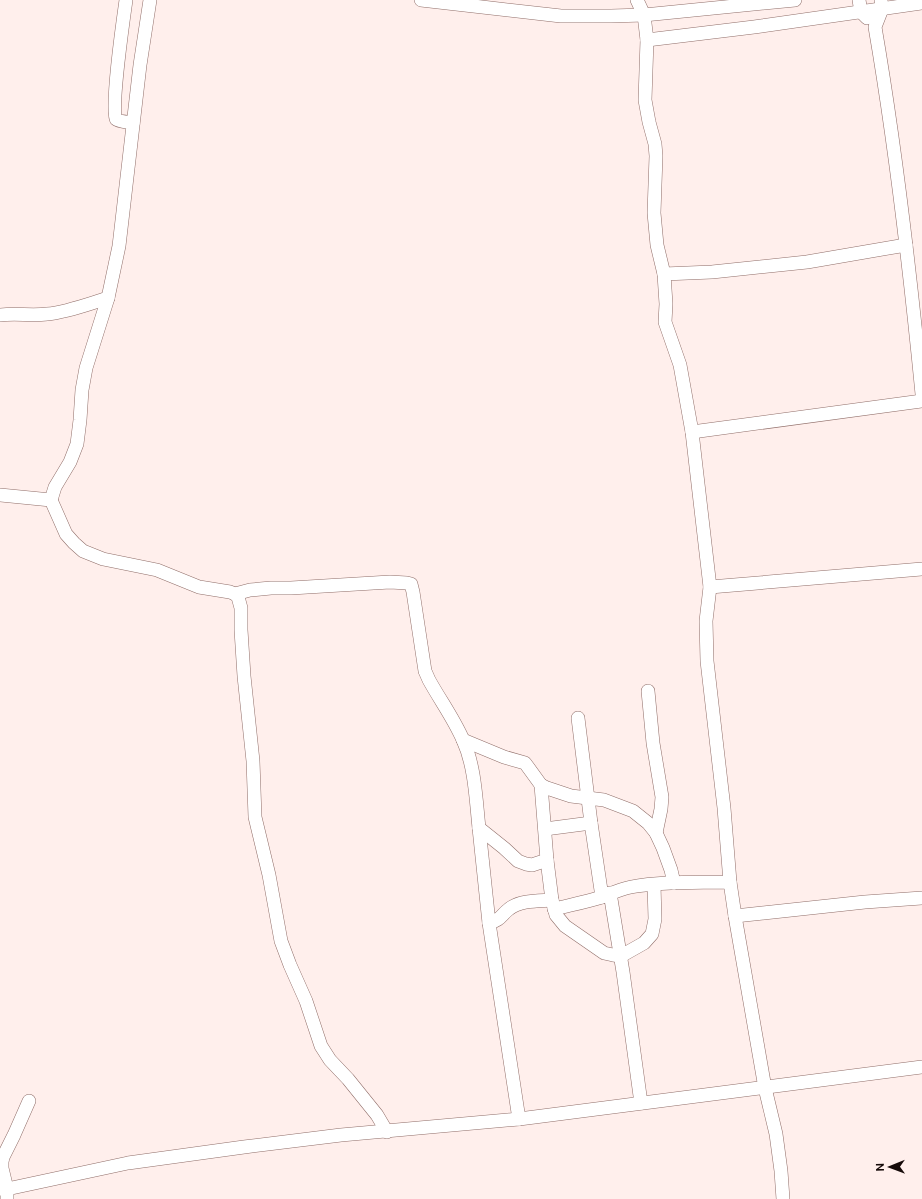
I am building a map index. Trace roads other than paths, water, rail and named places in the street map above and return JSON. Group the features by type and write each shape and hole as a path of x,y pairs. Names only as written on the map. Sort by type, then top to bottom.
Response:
{"street":[{"path":"126,0 118,64 115,118 133,123"},
{"path":"150,0 140,65 119,246 108,298 86,368 82,390 77,444 70,462 55,487 51,500 66,534 83,550 103,559 157,570 199,587 235,594 271,588 390,582 411,584 425,671 463,740 471,766 476,793 489,923 519,1119"},
{"path":"421,0 561,16 644,15 795,0"},
{"path":"637,0 644,15 647,40 645,100 655,144 654,219 657,245 664,274 666,322 680,365 692,432 710,587 706,621 707,661 724,808 730,882 765,1088 776,1134 783,1199"},
{"path":"647,40 754,27 860,6 922,3"},
{"path":"881,5 875,27 894,145 922,394"},
{"path":"860,6 875,27"},
{"path":"118,64 140,65"},
{"path":"664,274 712,272 807,262 906,245"},
{"path":"0,316 11,314 56,313 108,298"},
{"path":"692,432 922,401"},
{"path":"0,495 51,500"},
{"path":"710,587 922,569"},
{"path":"235,594 240,600 241,608 244,676 253,760 254,817 269,875 281,941 306,1001 321,1046 330,1060 348,1079 377,1115 387,1132"},
{"path":"648,691 653,744 662,797 656,833"},
{"path":"578,718 591,823 606,895 621,956 641,1103"},
{"path":"463,740 525,764 541,785 556,792 589,799 604,800 633,811 648,823 656,833 672,870 674,883"},
{"path":"541,785 547,860 553,905 559,920 565,926 604,953 621,956 644,943 652,934 655,919 654,885"},
{"path":"545,828 591,823"},
{"path":"479,828 518,861 532,865 547,860"},
{"path":"489,923 496,921 509,909 530,902 553,905 574,905 614,891 631,887 674,883 730,882"},
{"path":"735,916 865,902 922,898"},
{"path":"29,1101 3,1157 2,1168 4,1192 128,1163 244,1146 341,1135 519,1119 922,1067"}]}
